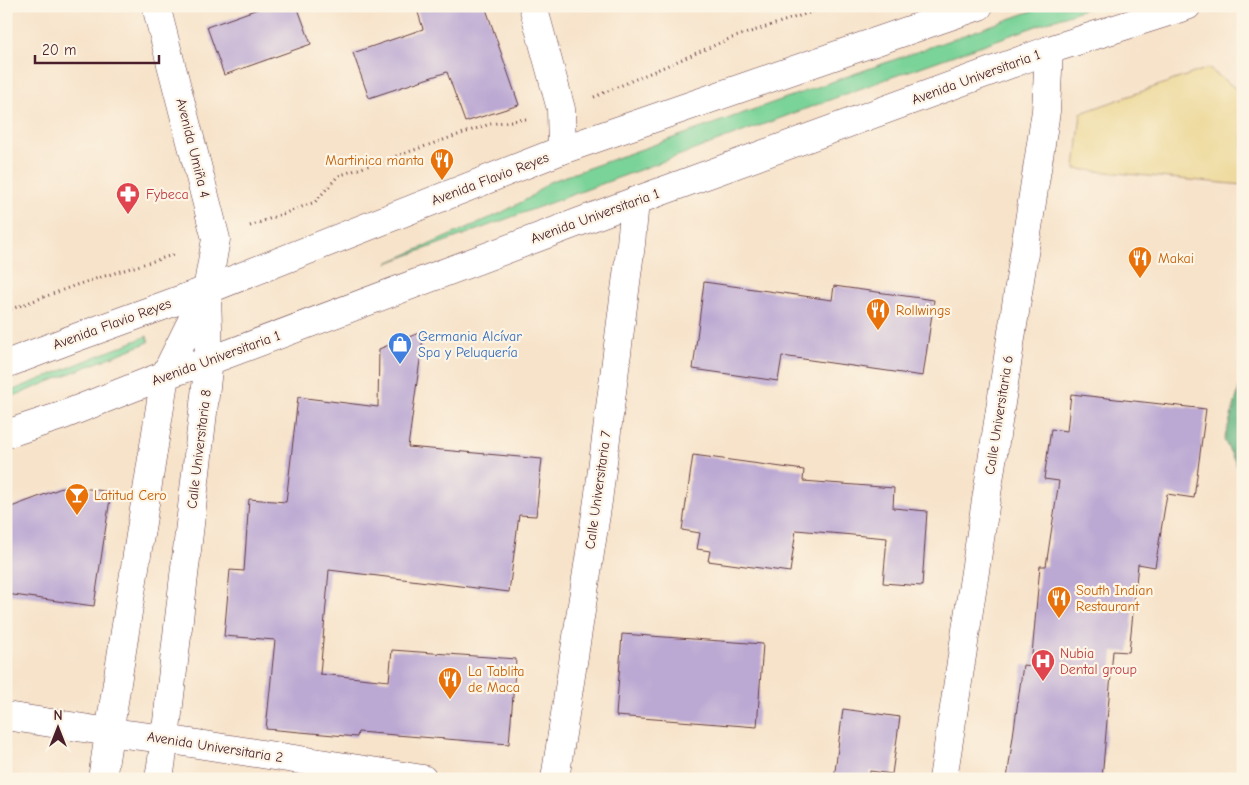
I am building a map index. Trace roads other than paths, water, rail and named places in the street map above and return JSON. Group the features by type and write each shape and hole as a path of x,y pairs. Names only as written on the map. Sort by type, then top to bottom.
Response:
{"street":[{"name":"Avenida Umiña 4","path":"156,6 216,239 207,290"},
{"path":"533,6 561,109 562,150"},
{"name":"Avenida Flavio Reyes","path":"6,364 72,338 207,290 562,150 944,12 978,6"},
{"name":"Avenida Universitaria 1","path":"6,434 61,416 636,201 1049,50 1187,6"},
{"name":"Calle Universitaria 6","path":"943,779 1046,111 1049,50"},
{"name":"Calle Universitaria 7","path":"555,779 598,501 636,201"},
{"name":"Calle Universitaria 8","path":"158,779 165,739 209,361 207,290"},
{"path":"102,779 165,376 207,290"},
{"name":"Avenida Universitaria 2","path":"6,716 423,779"}],"place":[{"name":"Martinica manta","path":"442,181"},
{"name":"Fybeca","path":"128,215"},
{"name":"Makai","path":"1140,279"},
{"name":"Rollwings","path":"878,331"},
{"name":"Germania Alcívar Spa y Peluquería","path":"400,365"},
{"name":"Latitud Cero","path":"77,516"},
{"name":"South Indian Restaurant","path":"1059,619"},
{"name":"Nubia Dental group","path":"1043,682"},
{"name":"La Tablita de Maca","path":"450,700"}]}
